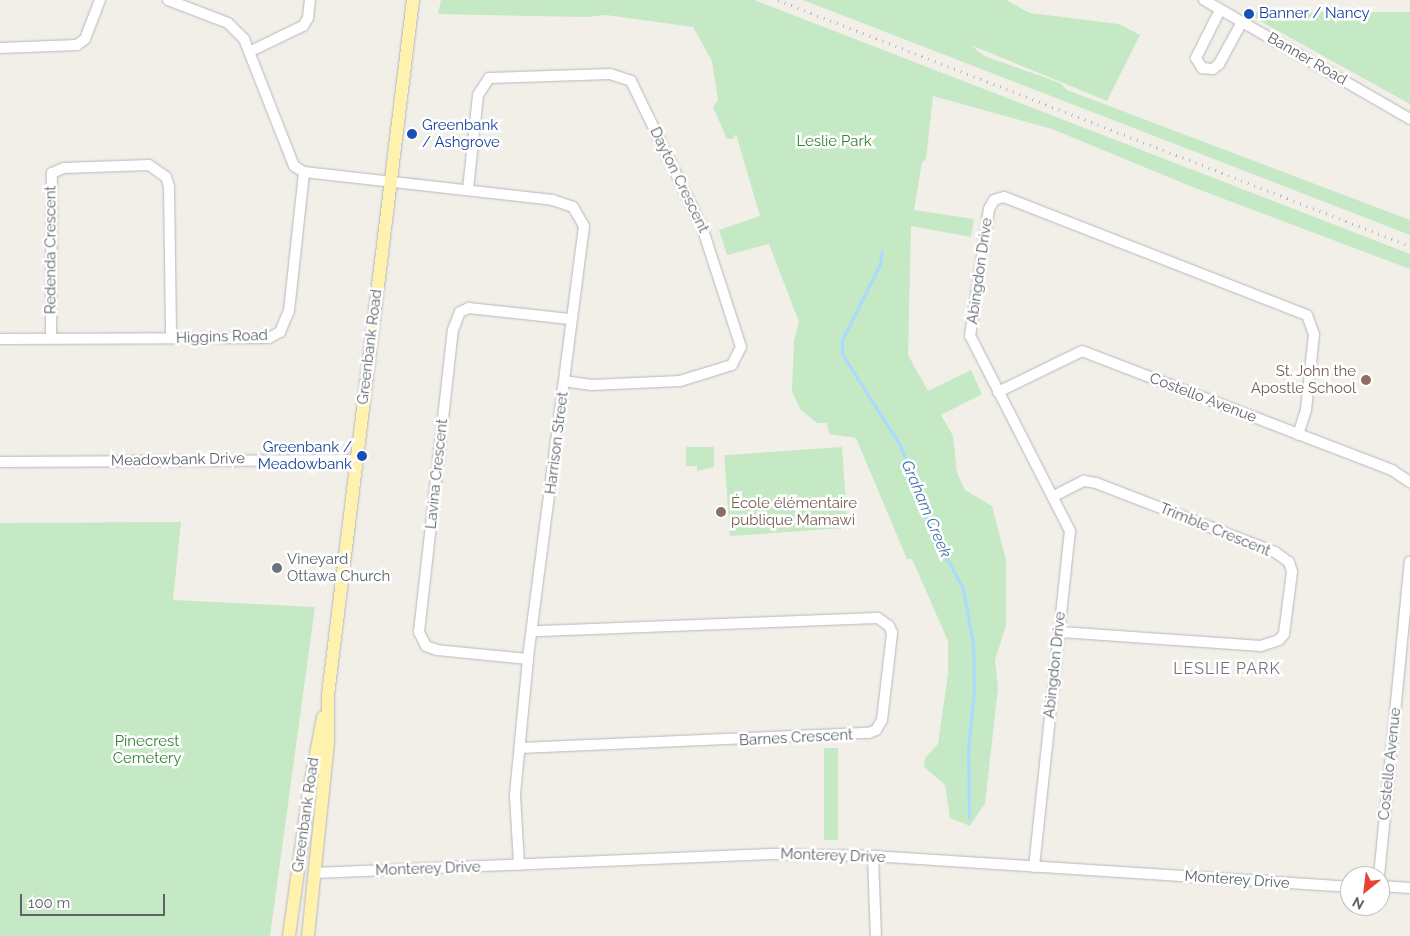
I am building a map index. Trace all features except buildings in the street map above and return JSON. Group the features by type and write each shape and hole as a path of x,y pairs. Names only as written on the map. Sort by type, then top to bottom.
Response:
{"main road":[{"name":"Greenbank Road","path":"289,936 310,782 328,695 413,0"},
{"name":"Greenbank Road","path":"308,936 328,742 328,695"}],"street":[{"path":"0,48 77,45 85,39 100,0"},
{"path":"168,0 228,23 244,39 251,51 289,159 294,166 304,172"},
{"path":"251,51 303,26 308,18 310,0"},
{"name":"Banner Road","path":"1205,0 1410,119"},
{"path":"1220,10 1196,58 1202,68 1213,69 1219,64 1242,22"},
{"name":"Dayton Crescent","path":"468,189 478,94 489,78 610,74 631,81 702,227 741,347 732,365 680,381 592,385 565,381"},
{"name":"Redenda Crescent","path":"51,338 52,173 64,168 149,165 166,177 169,187 171,338"},
{"name":"Harrison Street","path":"304,172 391,180 552,200 573,207 584,226 528,659 515,795 519,865"},
{"name":"Higgins Road","path":"0,339 270,338 280,332 289,311 304,172"},
{"name":"Abingdon Drive","path":"1034,867 1070,531 1054,496 970,336 989,209 994,200 1004,197 1307,315 1314,334 1306,410 1298,435"},
{"name":"Lavina Crescent","path":"528,659 437,650 426,646 419,632 453,330 460,312 469,308 571,319"},
{"name":"Costello Avenue","path":"998,392 1082,351 1392,470 1410,482"},
{"name":"Meadowbank Drive","path":"0,462 356,460"},
{"name":"Trimble Crescent","path":"1054,496 1084,481 1096,483 1275,552 1289,562 1292,572 1284,634 1279,640 1260,646 1058,632"},
{"name":"Costello Avenue","path":"1380,866 1410,562"},
{"name":"Barnes Crescent","path":"520,748 869,733 876,730 882,720 892,633 890,626 878,618 533,631"},
{"name":"Monterey Drive","path":"315,872 777,854 873,856 1340,886"},
{"path":"873,856 876,936"},
{"path":"1390,887 1410,888"}],"green space":[{"name":"Leslie Park","path":"441,0 754,0 1410,254 1410,269 1195,188 1052,129 933,96 926,159 922,162 914,210 974,219 971,237 911,226 908,355 928,391 971,370 982,394 941,415 953,436 957,473 965,490 992,506 1006,560 1006,625 995,660 998,688 985,803 970,826 950,818 945,785 924,767 925,758 938,744 948,674 948,641 912,559 907,559 856,438 829,434 827,423 817,423 801,410 792,392 794,341 799,322 769,244 727,255 719,230 760,216 736,134 733,139 727,139 713,107 718,100 712,61 693,27 606,15 587,17 438,14"},
{"path":"803,0 1006,0 1030,13 1119,24 1140,35 1107,101 971,45 984,56 1060,83 1067,90 1410,220 1410,235"},
{"path":"1244,12 1410,12 1410,104"},
{"path":"686,447 714,447 714,467 697,471 697,466 686,466"},
{"path":"842,447 848,528 730,536 724,455"},
{"name":"Pinecrest Cemetery","path":"181,522 173,600 315,607 270,936 0,936 0,523"},
{"path":"824,748 838,748 838,840 824,840"}],"waterway":[{"name":"Graham Creek","path":"882,251 880,264 842,340 842,354 900,445 932,530 963,589 973,644 974,690 968,749 969,818"}],"railway":[{"path":"778,0 1410,246"}],"place":[{"name":"Banner / Nancy","path":"1249,14"},
{"name":"Greenbank / Ashgrove","path":"412,134"},
{"name":"St. John the Apostle School","path":"1366,380"},
{"name":"Greenbank / Meadowbank","path":"362,456"},
{"name":"École élémentaire publique Mamawi","path":"721,512"},
{"name":"Vineyard Ottawa Church","path":"277,568"}],"district":[{"name":"LESLIE PARK","path":"1227,669"}]}
